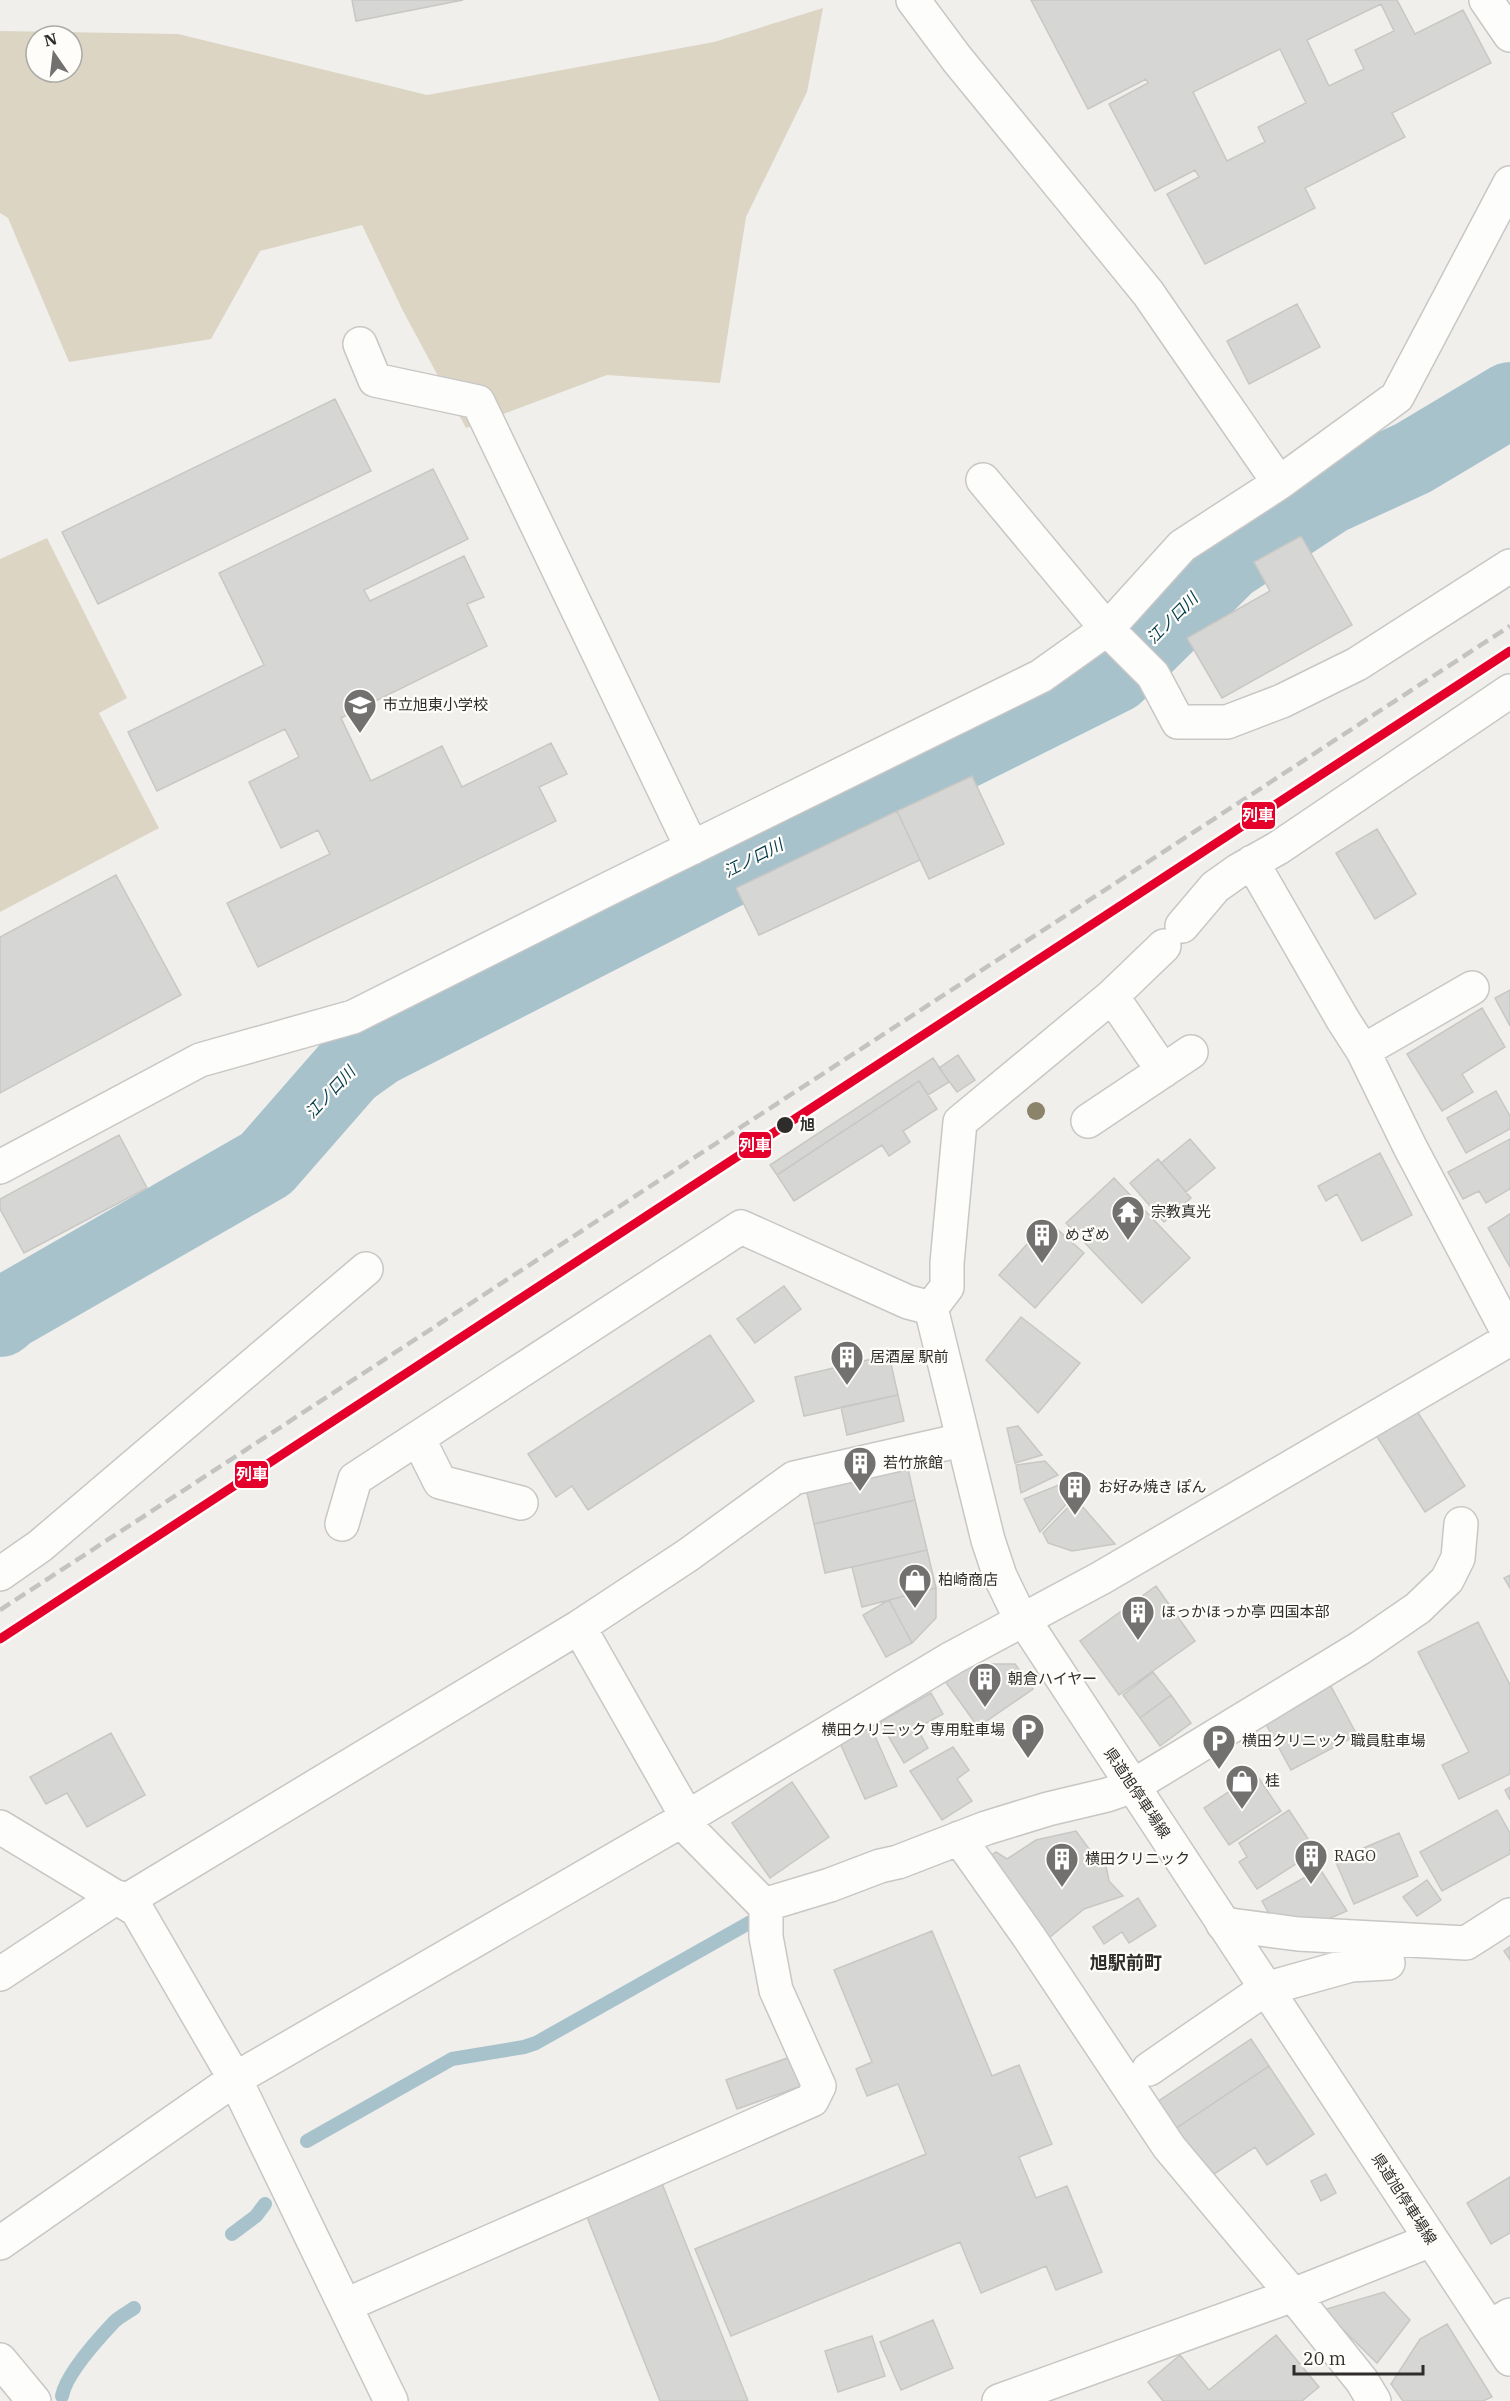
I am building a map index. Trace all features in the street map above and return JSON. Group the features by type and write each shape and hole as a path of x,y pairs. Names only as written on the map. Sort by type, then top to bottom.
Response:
{"street":[{"path":"913,0 957,59 1148,293 1279,483"},
{"path":"1486,0 1510,35"},
{"path":"0,1167 200,1060 353,1017 1041,676 1113,635 1182,546 1279,483 1397,397 1510,183"},
{"path":"360,344 375,380 478,402 692,848"},
{"path":"982,480 1113,635 1153,675 1178,722 1227,722 1282,701 1357,664 1510,566"},
{"path":"342,1524 355,1479 741,1227 908,1302 931,1308 947,1287 960,1122 1112,996 1173,936 1215,887 1510,691"},
{"path":"0,2242 235,2079 684,1819 952,1658 1101,1578 1510,1337 1410,1147 1364,1051 1343,1020 1252,862"},
{"path":"1364,1051 1472,988"},
{"path":"1112,996 1163,1071"},
{"path":"1088,1121 1191,1052"},
{"path":"0,1574 40,1546 366,1269"},
{"name":"県道旭停車場線","path":"931,1308 988,1540 1000,1576 1023,1620 1431,2240 1500,2321 1510,2359"},
{"path":"418,1438 440,1482 521,1503"},
{"path":"0,1974 121,1899 579,1627 688,1555 794,1478 962,1440"},
{"path":"764,1905 830,1885 959,1838 1048,1809 1107,1795 1133,1786 1360,1648 1418,1608 1447,1580 1458,1558 1461,1524"},
{"path":"346,2305 812,2100 819,2086 776,1990 766,1937 767,1914 764,1905 697,1839 579,1627"},
{"path":"0,1827 137,1910 235,2079 391,2401"},
{"path":"959,1838 1029,1937 1169,2147 1293,2295 1362,2381 1374,2401"},
{"path":"1223,1924 1300,1956 1443,1953 1466,1943 1510,1915"},
{"path":"1149,2069 1265,1989 1300,1956 1351,1954 1388,1964"},
{"path":"999,2401 1293,2295 1431,2240"},
{"path":"0,2360 34,2401"}],"shaded area":[{"path":"823,8 807,92 746,217 720,383 607,375 466,428 403,311 362,225 260,251 211,339 69,362 8,218 0,213 0,31 24,31 24,84 84,84 84,32 178,34 427,95 714,42"},
{"path":"47,538 127,698 99,713 159,828 0,912 0,559"}],"building":[{"path":"352,0 463,0 356,21"},
{"path":"1031,0 1397,0 1415,34 1463,10 1491,63 1392,113 1405,137 1305,188 1315,208 1205,264 1167,194 1199,177 1195,170 1155,191 1109,104 1148,83 1146,79 1088,109","holes":["1381,4 1394,31 1355,50 1364,69 1329,86 1307,40","1280,49 1306,103 1258,127 1265,142 1227,161 1193,92"]},
{"path":"1297,304 1320,347 1249,384 1227,341"},
{"path":"335,399 371,471 98,604 62,532"},
{"path":"433,469 468,539 364,590 370,601 464,556 484,597 467,604 487,646 341,718 371,781 442,746 462,787 551,743 567,774 539,787 556,821 258,967 227,903 330,854 318,830 281,848 249,782 299,757 285,729 157,791 128,732 264,665 219,573"},
{"path":"1301,536 1352,625 1222,698 1187,638 1270,591 1254,562"},
{"path":"972,776 1004,844 929,879 897,811"},
{"path":"897,811 920,860 759,935 736,888"},
{"path":"1377,829 1416,894 1375,919 1336,853"},
{"path":"116,875 181,995 0,1093 0,937"},
{"path":"1510,990 1510,1026 1495,998"},
{"path":"1482,1008 1505,1047 1462,1074 1473,1092 1442,1111 1407,1054"},
{"path":"958,1055 975,1080 957,1092 939,1068"},
{"path":"933,1058 949,1082 928,1095 919,1081 777,1175 770,1165"},
{"path":"919,1081 937,1109 903,1131 910,1142 889,1156 882,1145 794,1201 777,1175"},
{"path":"1496,1091 1510,1116 1510,1129 1466,1153 1447,1118"},
{"path":"119,1135 147,1188 24,1253 0,1209 0,1199"},
{"path":"1190,1139 1215,1168 1186,1192 1161,1163"},
{"path":"1510,1139 1510,1189 1486,1203 1479,1191 1463,1199 1448,1172"},
{"path":"1380,1153 1412,1215 1362,1241 1337,1194 1326,1201 1318,1186"},
{"path":"1158,1159 1191,1198 1164,1222 1130,1183"},
{"name":"宗教真光","path":"1114,1178 1190,1258 1142,1303 1066,1223"},
{"path":"1510,1214 1510,1267 1488,1228"},
{"name":"めざめ","path":"1048,1221 1084,1253 1035,1308 999,1275"},
{"path":"784,1286 801,1309 755,1343 737,1319"},
{"path":"1021,1317 1080,1363 1038,1413 986,1360"},
{"path":"710,1335 754,1401 588,1510 572,1486 556,1497 528,1454"},
{"name":"居酒屋 駅前","path":"889,1355 898,1395 804,1416 795,1377"},
{"path":"898,1395 904,1421 847,1435 841,1407"},
{"path":"1413,1405 1465,1486 1425,1512 1372,1429"},
{"path":"1018,1426 1042,1455 1015,1463 1007,1428"},
{"name":"若竹旅館","path":"906,1460 915,1500 814,1524 805,1484"},
{"path":"1045,1461 1058,1475 1021,1493 1016,1465"},
{"path":"1061,1484 1074,1496 1040,1532 1024,1499"},
{"name":"お好み焼き ぽん","path":"1076,1499 1115,1544 1072,1551 1048,1543 1043,1533"},
{"path":"915,1500 927,1550 825,1573 814,1524"},
{"path":"927,1550 936,1588 862,1607 852,1567"},
{"path":"1510,1575 1510,1588 1504,1578"},
{"name":"ほっかほっか亭 四国本部","path":"1156,1586 1195,1641 1119,1695 1080,1641"},
{"name":"柏崎商店","path":"936,1588 936,1618 912,1643 889,1600"},
{"path":"889,1600 912,1643 886,1657 863,1615"},
{"path":"1478,1622 1510,1685 1510,1774 1459,1799 1442,1765 1469,1752 1418,1652"},
{"name":"朝倉ハイヤー","path":"965,1664 1015,1664 1033,1689 978,1727 945,1681"},
{"path":"1153,1672 1171,1695 1140,1718 1123,1695"},
{"path":"1327,1679 1357,1735 1291,1770 1261,1715"},
{"path":"931,1693 943,1714 917,1728 928,1748 904,1763 880,1722"},
{"path":"1171,1695 1191,1723 1160,1746 1140,1718"},
{"path":"871,1727 897,1786 865,1799 839,1741"},
{"path":"111,1733 145,1795 87,1827 67,1793 46,1804 30,1777"},
{"path":"953,1747 969,1770 957,1779 972,1801 942,1820 910,1771"},
{"name":"桂","path":"1256,1774 1281,1811 1229,1845 1204,1808"},
{"path":"792,1782 829,1837 770,1878 732,1823"},
{"path":"1510,1787 1510,1800 1505,1790"},
{"path":"1289,1810 1316,1851 1257,1889 1239,1862 1247,1857 1239,1843"},
{"path":"1497,1810 1510,1833 1510,1854 1442,1891 1420,1852"},
{"name":"横田クリニック","path":"1076,1831 1089,1849 1104,1856 1109,1881 1123,1896 1084,1909 1044,1942 986,1859 996,1852 1007,1859 1036,1840"},
{"path":"1399,1833 1418,1876 1354,1904 1335,1860"},
{"name":"RAGO","path":"1320,1869 1347,1911 1328,1919 1272,1919 1262,1901"},
{"path":"1427,1880 1441,1900 1417,1916 1403,1897"},
{"path":"1138,1898 1156,1926 1129,1943 1122,1932 1104,1944 1093,1927"},
{"path":"932,1931 992,2076 1019,2065 1052,2144 1019,2157 1036,2198 1067,2186 1102,2272 1056,2290 1046,2266 981,2293 960,2242 731,2336 695,2249 926,2154 898,2084 867,2096 856,2069 872,2062 834,1970"},
{"path":"1510,1947 1510,1960 1504,1951"},
{"path":"1251,2039 1269,2066 1175,2129 1157,2102"},
{"path":"793,2056 804,2085 737,2109 726,2080"},
{"path":"1269,2066 1314,2134 1267,2165 1255,2147 1208,2178 1175,2129"},
{"path":"1326,2174 1336,2193 1321,2201 1311,2181"},
{"path":"1510,2177 1510,2233 1491,2244 1467,2203"},
{"path":"661,2181 748,2401 660,2401 585,2212"},
{"path":"1384,2292 1410,2320 1377,2363 1323,2310"},
{"path":"933,2320 953,2368 901,2390 880,2342"},
{"path":"1447,2324 1492,2397 1483,2401 1403,2401 1391,2384 1420,2339"},
{"path":"1276,2335 1319,2387 1302,2401 1163,2401 1148,2382 1180,2355 1209,2390"},
{"path":"872,2336 885,2376 838,2392 825,2351"}],"waterway":[{"name":"江ノ口川","path":"0,1319 8,1312 266,1164 349,1069 377,1049 1115,675 1228,563 1328,497 1413,458 1510,400"},
{"path":"307,2141 452,2059 536,2043 763,1915"},
{"path":"232,2234 256,2216 265,2204"},
{"path":"62,2396 76,2367 92,2347 114,2322 134,2308"}],"railway":[{"path":"0,1610 1510,626"}],"transit line":[{"name":"列車","path":"0,1639 1510,651"}],"place":[{"name":"市立旭東小学校","path":"360,734"},
{"name":"旭","path":"785,1125"},
{"name":"宗教真光","path":"1128,1241"},
{"name":"めざめ","path":"1042,1264"},
{"name":"居酒屋 駅前","path":"847,1386"},
{"name":"若竹旅館","path":"860,1492"},
{"name":"お好み焼き ぽん","path":"1075,1516"},
{"name":"柏崎商店","path":"915,1609"},
{"name":"ほっかほっか亭 四国本部","path":"1138,1641"},
{"name":"朝倉ハイヤー","path":"985,1708"},
{"name":"横田クリニック 専用駐車場","path":"1028,1759"},
{"name":"横田クリニック 職員駐車場","path":"1219,1770"},
{"name":"桂","path":"1242,1810"},
{"name":"RAGO","path":"1311,1885"},
{"name":"横田クリニック","path":"1062,1888"}],"district":[{"name":"旭駅前町","path":"1126,1963"}]}
